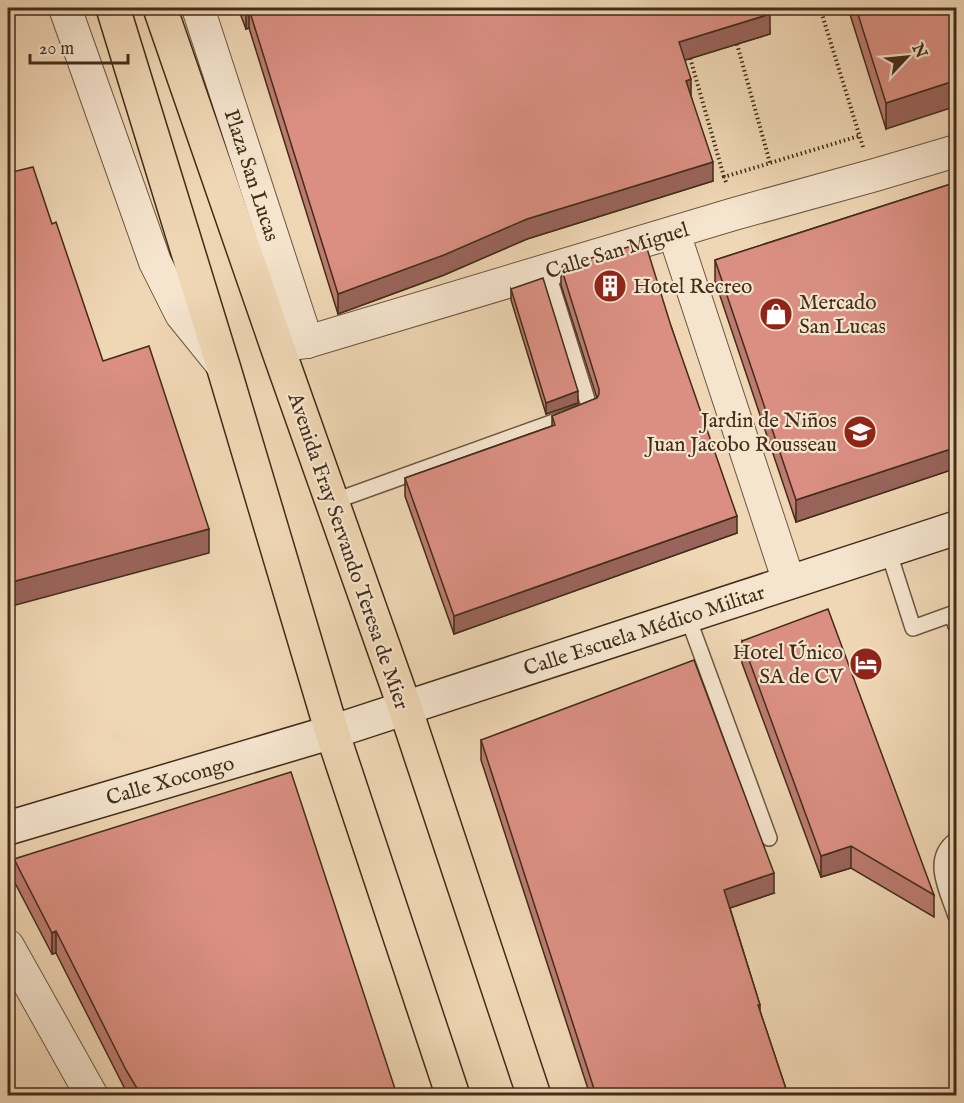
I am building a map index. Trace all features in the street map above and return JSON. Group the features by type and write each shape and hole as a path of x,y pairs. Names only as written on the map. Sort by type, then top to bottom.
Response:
{"main road":[{"path":"113,8 332,732 453,1095"},
{"name":"Avenida Fray Servando Teresa de Mier","path":"160,8 292,344 332,502 405,708 534,1095"}],"street":[{"path":"65,8 155,262 181,314 224,369"},
{"name":"Plaza San Lucas","path":"198,8 292,344"},
{"name":"Calle San Miguel","path":"292,344 957,151"},
{"path":"674,233 789,582"},
{"name":"Calle Escuela Médico Militar","path":"332,732 957,528"},
{"name":"Calle Xocongo","path":"8,828 332,732"},
{"path":"8,946 92,1095"}],"lane":[{"path":"332,502 590,409 548,271"},
{"path":"888,550 913,628 952,614 957,626"},
{"path":"687,615 769,838"},
{"path":"957,840 949,845 941,861 943,879 957,916"}],"path":[{"path":"820,8 872,176"},
{"path":"737,44 770,163"},
{"path":"688,53 727,186"},
{"path":"724,177 859,136"}],"building":[{"path":"245,8 768,8 770,14 679,42 691,79 686,81 713,162 527,219 444,255 338,294 249,9"},
{"path":"856,8 957,8 957,80 886,103"},
{"path":"33,167 52,224 56,222 103,361 149,346 209,529 8,583 8,173"},
{"path":"957,182 957,447 796,500 715,260"},
{"path":"645,242 671,326 737,516 454,616 405,478 555,425 552,416 597,398 599,389 561,267"},
{"path":"543,278 578,391 546,403 511,289"},
{"path":"828,609 934,895 851,846 821,856 742,641"},
{"path":"694,660 774,873 724,890 760,1005 758,1005 788,1095 596,1095 481,740"},
{"path":"291,772 397,1095 141,1095 126,1070 56,931 52,933 14,859"}],"place":[{"name":"Hotel Recreo","path":"610,286"},
{"name":"Mercado San Lucas","path":"776,314"},
{"name":"Jardin de Niños Juan Jacobo Rousseau","path":"860,432"},
{"name":"Hotel Único SA de CV","path":"866,664"}]}
